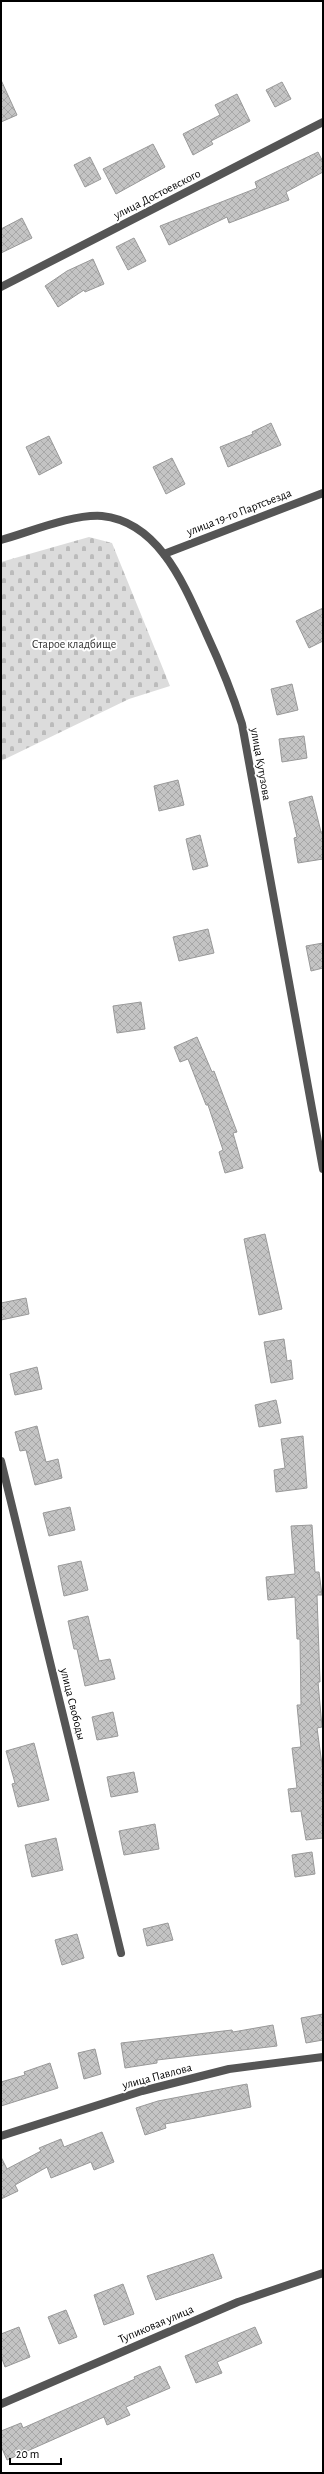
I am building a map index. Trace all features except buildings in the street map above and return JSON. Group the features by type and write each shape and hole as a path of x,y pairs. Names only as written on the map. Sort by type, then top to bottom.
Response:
{"street":[{"name":"улица Достоевского","path":"1,287 323,122"},
{"name":"улица 19-го Партсъезда","path":"164,554 323,493"},
{"name":"улица Кутузова","path":"1,540 82,517 102,516 134,527 164,554 185,586 229,683 242,724 323,1169"},
{"name":"улица Свободы","path":"1,1463 121,1953"},
{"name":"улица Павлова","path":"1,2136 142,2091 229,2069 323,2058"},
{"name":"Тупиковая улица","path":"1,2404 238,2302 323,2273"}],"green space":[{"name":"Старое кладбище","path":"89,537 112,543 170,686 129,699 1,761 1,562"}]}
